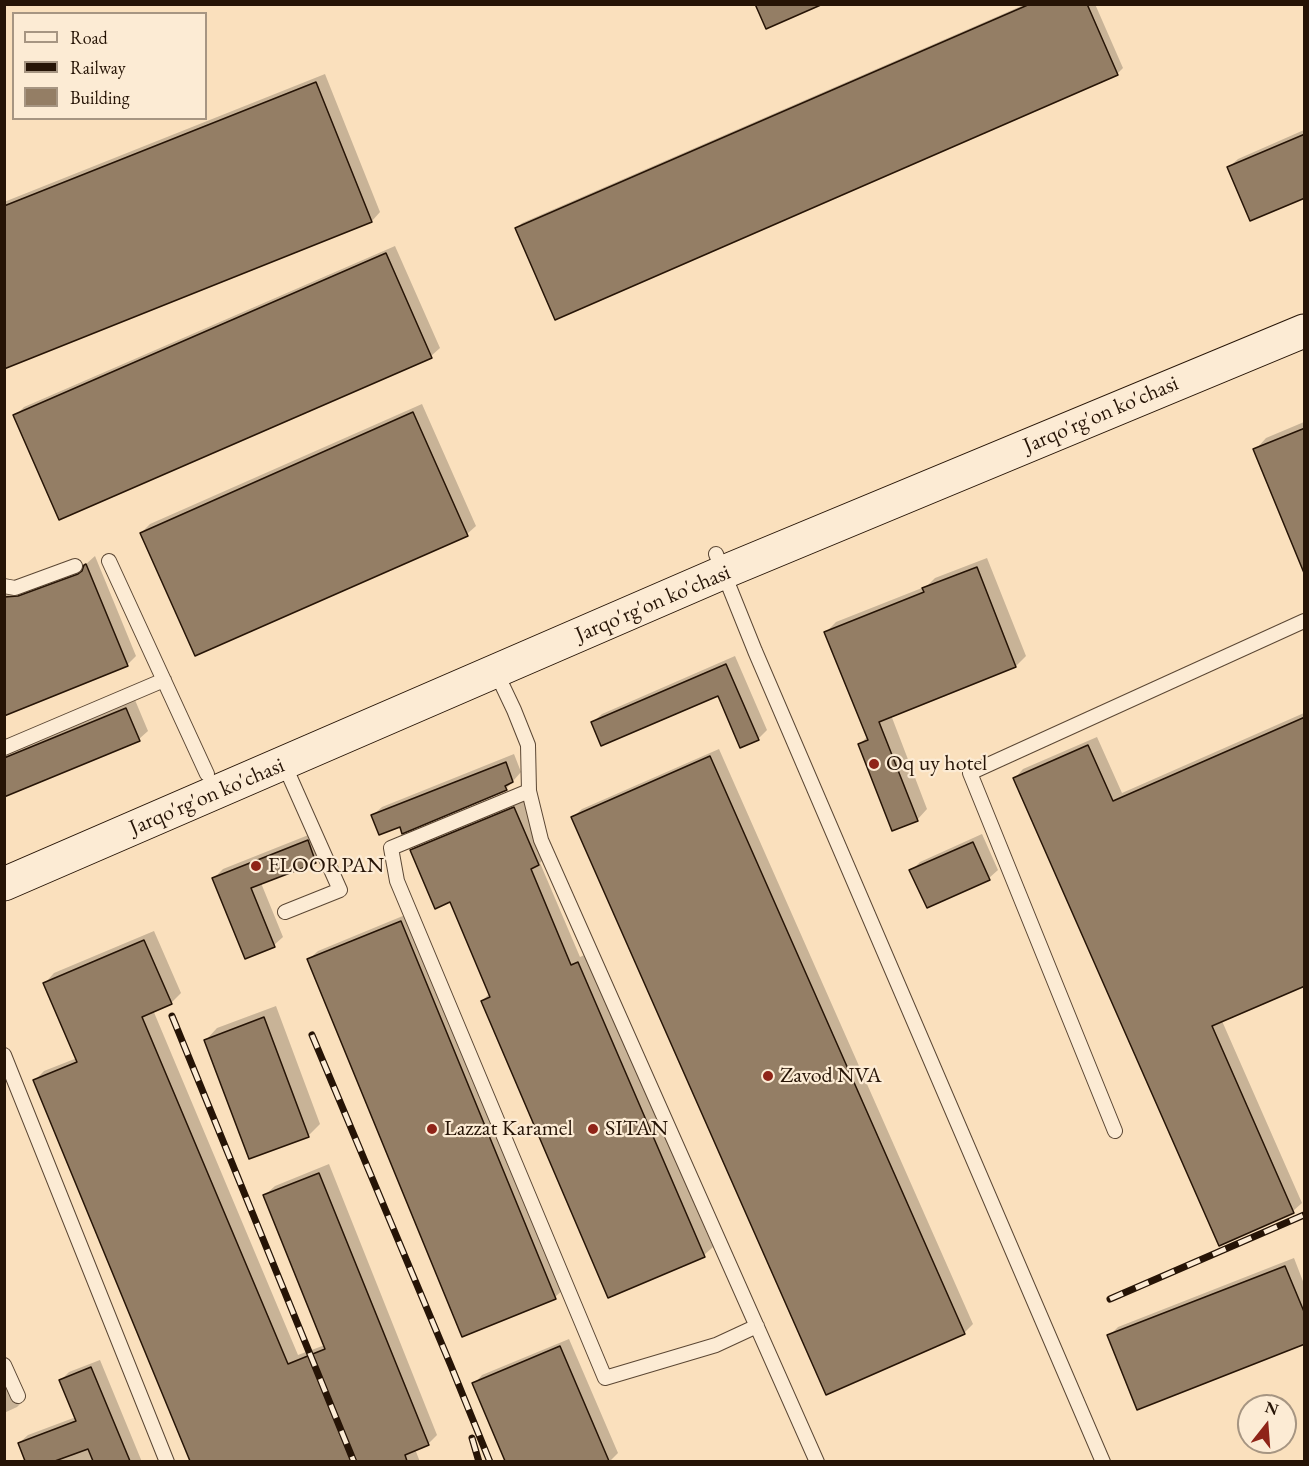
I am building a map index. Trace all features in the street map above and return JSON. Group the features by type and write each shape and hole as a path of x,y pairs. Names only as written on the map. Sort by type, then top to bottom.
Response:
{"main road":[{"name":"Jarqo'rg'on ko'chasi","path":"4,884 496,672 720,563 1305,308"},
{"name":"Jarqo'rg'on ko'chasi","path":"4,860 720,563 1305,331"}],"lane":[{"path":"109,561 207,774"},
{"path":"720,563 1103,1461"},
{"path":"4,586 15,588 75,566"},
{"path":"1115,1131 970,773 1305,621"},
{"path":"496,672 528,745 530,791 541,840 817,1461"},
{"path":"4,748 164,680"},
{"path":"284,764 340,890 285,912"},
{"path":"530,791 391,848 397,881 605,1378 716,1345 757,1326"},
{"path":"4,1055 167,1461"},
{"path":"4,1365 18,1396"}],"building":[{"path":"755,4 823,4 766,29"},
{"path":"1030,4 1087,4 1118,75 555,320 515,228"},
{"path":"316,82 372,222 4,369 4,206"},
{"path":"1305,134 1305,198 1250,221 1227,167"},
{"path":"386,253 432,358 59,520 13,415"},
{"path":"413,412 468,536 195,656 140,533"},
{"path":"1305,428 1305,572 1304,573 1253,449"},
{"path":"86,564 128,666 4,716 4,597 18,596 78,574"},
{"path":"977,567 1016,667 879,722 918,821 892,831 858,744 868,740 824,632 924,592 922,588"},
{"path":"726,664 759,740 740,748 718,696 601,746 591,722"},
{"path":"126,708 140,741 4,797 4,758"},
{"path":"1305,717 1305,986 1212,1026 1294,1213 1219,1246 1013,778 1088,745 1113,801"},
{"name":"Zavod NVA","path":"710,756 965,1334 826,1395 571,817"},
{"path":"506,762 513,782 505,786 507,790 402,834 400,827 379,835 371,815"},
{"name":"SITAN","path":"514,807 539,865 531,869 571,965 578,962 705,1257 608,1298 481,1001 490,997 450,902 435,909 410,850"},
{"path":"308,840 316,863 251,888 275,947 245,959 212,878"},
{"path":"973,842 990,880 927,908 909,870"},
{"name":"Lazzat Karamel","path":"401,921 556,1299 462,1337 307,959"},
{"path":"144,940 172,1004 142,1017 288,1364 325,1349 263,1195 319,1173 429,1445 405,1455 407,1461 190,1461 33,1080 77,1062 43,983"},
{"path":"264,1017 309,1137 249,1159 204,1040"},
{"path":"1285,1266 1305,1314 1305,1344 1137,1410 1107,1335"},
{"path":"560,1346 609,1461 505,1461 472,1383"},
{"path":"91,1367 130,1461 93,1461 88,1449 55,1461 25,1461 18,1443 76,1421 59,1380"}],"railway":[{"path":"172,1016 354,1462"},
{"path":"312,1035 490,1462"},
{"path":"1110,1299 1304,1215"},
{"path":"472,1438 479,1462"}],"place":[{"name":"Oq uy hotel","path":"874,764"},
{"name":"FLOORPAN","path":"256,866"},
{"name":"Zavod NVA","path":"768,1076"},
{"name":"Lazzat Karamel","path":"432,1129"},
{"name":"SITAN","path":"593,1129"}]}
